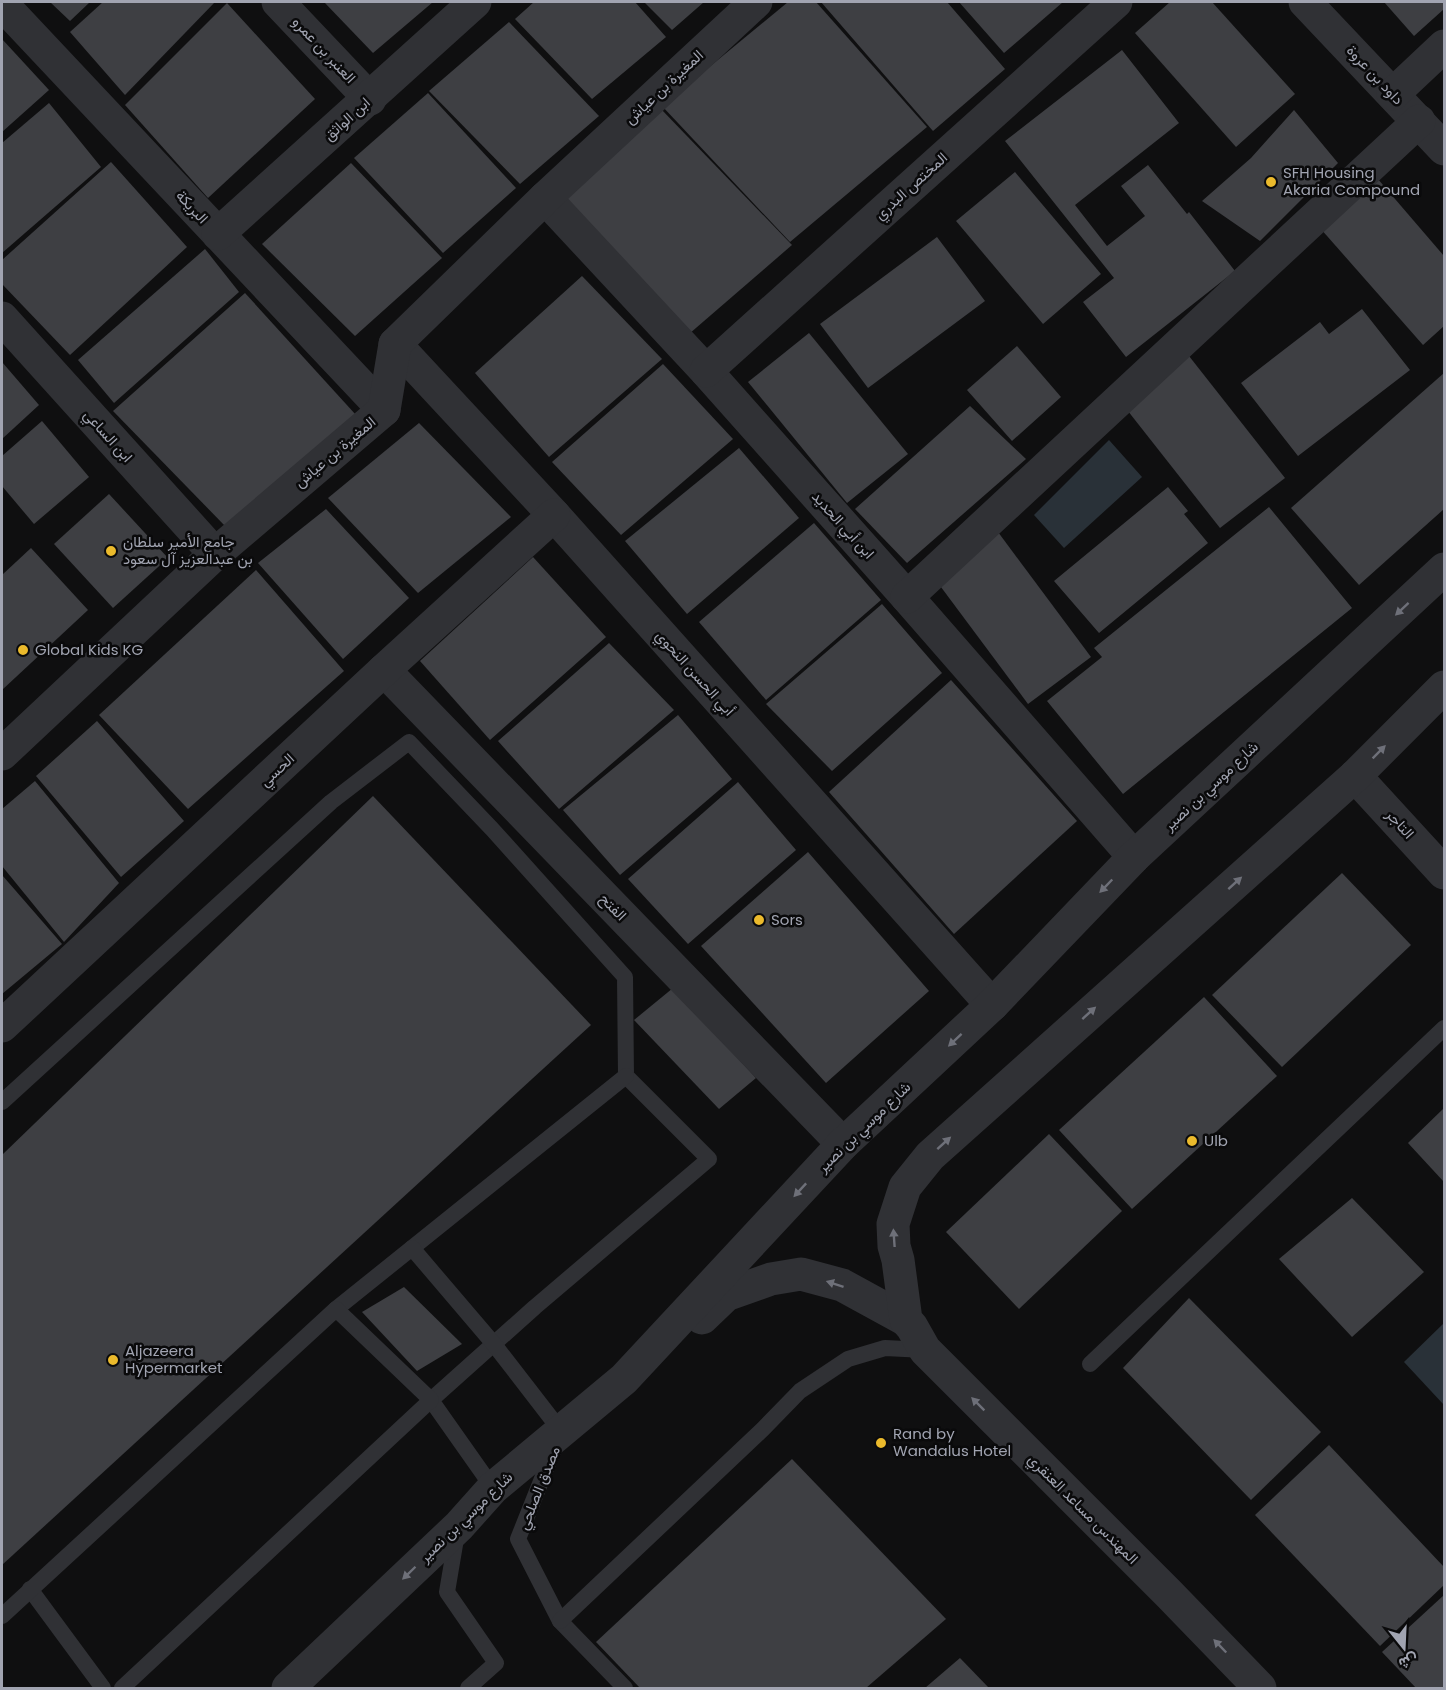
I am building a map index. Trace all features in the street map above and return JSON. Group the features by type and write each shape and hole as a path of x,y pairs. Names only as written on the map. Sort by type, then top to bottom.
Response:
{"street":[{"name":"العنبر بن عمرو","path":"278,2 370,99"},
{"name":"ابن الواثق","path":"218,234 476,2"},
{"name":"المغيرة بن عياش","path":"2,754 215,554 384,410 395,344 545,198 756,2"},
{"name":"المختص البدري","path":"706,371 1116,2"},
{"name":"داود بن عروة","path":"1305,2 1444,149"},
{"name":"البريكة","path":"2,4 384,410"},
{"path":"1393,94 1444,46"},
{"path":"907,597 1419,121"},
{"name":"ابن أبي الحديد","path":"545,198 706,371 1134,857"},
{"name":"ابن الساعي","path":"2,318 215,554"},
{"name":"أبي الحسن النحوي","path":"395,344 554,515 992,1005"},
{"name":"الحسي","path":"2,1026 554,515"},
{"name":"شارع موسي بن نصير","path":"288,1689 459,1526 493,1488 624,1379 843,1144 992,1005 1134,857 1444,569"},
{"name":"الفتح","path":"384,670 843,1144"},
{"path":"1355,776 1444,687"},
{"name":"التاجر","path":"1355,776 1444,873"},
{"name":"المهندس مساعد العنقري","path":"1260,1689 1169,1594 925,1350 906,1320 894,1246 894,1224 905,1187 930,1156 1355,776"},
{"path":"624,1379 698,1322 726,1295 771,1279 801,1274 842,1285 906,1320"}],"lane":[{"path":"2,1102 331,802 409,742 492,829 626,977 626,1076 709,1159 493,1343 122,1689"},
{"path":"1090,1364 1444,1028"},
{"path":"2,1616 336,1309 626,1076"},
{"path":"412,1248 493,1343 561,1431"},
{"path":"336,1309 431,1400 493,1488"},
{"path":"560,1621 763,1429 800,1391 848,1359 885,1348 925,1350"},
{"name":"مصدق الصلحي","path":"561,1431 518,1539 560,1621 625,1689"},
{"path":"459,1526 447,1592 496,1663 468,1689"},
{"path":"30,1589 103,1689"}],"shaded area":[{"path":"1109,440 1142,477 1064,548 1034,515"},
{"path":"1444,1323 1444,1405 1404,1362"}],"building":[{"path":"50,2 90,2 70,21"},
{"path":"103,2 215,2 125,95 70,32"},
{"path":"324,2 433,2 373,53"},
{"path":"534,2 635,2 666,37 592,99 515,19"},
{"path":"644,2 704,2 672,30"},
{"path":"788,2 816,2 927,127 790,242 662,106"},
{"path":"821,2 947,2 1005,69 933,131"},
{"path":"959,2 1063,2 1004,53"},
{"path":"1170,2 1212,2 1295,94 1236,147 1135,33"},
{"path":"1384,2 1444,2 1444,9 1414,36"},
{"path":"227,3 315,99 208,198 125,105"},
{"path":"509,22 599,116 520,184 429,91"},
{"path":"2,39 49,90 2,132"},
{"path":"1122,50 1179,123 1075,205 1107,246 1145,216 1121,186 1148,165 1187,214 1189,212 1235,271 1126,357 1083,302 1114,278 1005,141"},
{"path":"428,93 516,188 443,253 354,158"},
{"path":"49,103 101,167 2,253 2,143"},
{"path":"661,109 792,245 689,334 561,201"},
{"name":"SFH Housing Akaria Compound","path":"1294,110 1338,163 1260,241 1202,201 1251,158"},
{"path":"111,162 187,247 70,355 2,284 2,260"},
{"path":"351,163 442,258 355,336 262,244"},
{"path":"1015,172 1101,274 1043,324 956,221"},
{"path":"1377,178 1444,256 1444,326 1423,345 1320,228"},
{"path":"937,237 985,301 868,388 820,324"},
{"path":"205,249 239,292 114,403 78,360"},
{"path":"582,276 662,359 549,457 475,373"},
{"path":"245,293 356,415 226,527 113,411"},
{"path":"1362,309 1410,370 1298,456 1241,383 1320,322 1329,334"},
{"path":"809,333 908,454 847,503 748,382"},
{"path":"1017,346 1061,397 1012,441 967,390"},
{"path":"1189,356 1285,478 1220,528 1124,406"},
{"path":"2,362 39,405 2,439"},
{"path":"663,364 733,439 621,535 552,462"},
{"path":"1444,373 1444,509 1359,585 1291,508"},
{"path":"970,406 1026,459 907,563 855,509"},
{"path":"42,421 89,477 34,524 2,486 2,456"},
{"path":"419,423 511,517 418,593 328,498"},
{"path":"739,448 799,518 687,614 625,541"},
{"path":"1168,487 1188,511 1184,514 1208,543 1099,633 1054,581"},
{"name":"جامع الأمير سلطان بن عبدالعزيز آل سعود","path":"109,494 168,558 113,608 54,544"},
{"path":"1269,507 1352,608 1123,794 1047,701 1102,657 1094,648"},
{"path":"326,509 409,598 343,659 258,563"},
{"path":"814,523 881,600 766,700 699,622"},
{"path":"998,532 1091,657 1028,704 935,579"},
{"name":"Global Kids KG","path":"31,548 88,610 2,690 2,575"},
{"path":"533,557 606,637 490,740 420,661"},
{"path":"256,570 344,671 188,809 99,715"},
{"path":"882,604 942,673 832,771 766,704"},
{"path":"609,643 674,710 559,809 498,741"},
{"path":"951,680 1077,821 954,934 829,792"},
{"path":"678,715 732,779 620,875 563,810"},
{"path":"97,721 184,821 121,877 36,776"},
{"path":"35,781 119,883 64,942 2,866 2,809"},
{"path":"738,782 796,850 688,944 628,879"},
{"name":"Aljazeera Hypermarket","path":"373,796 591,1025 2,1565 2,1155"},
{"path":"808,852 929,991 826,1083 701,946"},
{"path":"1342,873 1411,945 1282,1067 1212,995"},
{"path":"2,875 62,944 2,994"},
{"path":"673,988 756,1078 719,1109 634,1020"},
{"path":"1204,997 1277,1076 1132,1209 1059,1130"},
{"path":"1444,1108 1444,1182 1408,1143"},
{"path":"1049,1134 1122,1211 1019,1309 946,1232"},
{"path":"1352,1198 1424,1272 1352,1337 1279,1259"},
{"path":"404,1287 462,1344 417,1371 362,1312"},
{"path":"1189,1298 1321,1432 1251,1500 1123,1368"},
{"path":"1329,1445 1444,1567 1444,1585 1380,1646 1255,1515"},
{"path":"792,1459 946,1619 866,1688 640,1688 596,1642"},
{"path":"1444,1595 1444,1688 1416,1688 1382,1652"},
{"path":"960,1658 989,1688 925,1688"}],"place":[{"name":"SFH Housing Akaria Compound","path":"1271,182"},
{"name":"جامع الأمير سلطان بن عبدالعزيز آل سعود","path":"111,551"},
{"name":"Global Kids KG","path":"23,650"},
{"name":"Sors","path":"759,920"},
{"name":"Ulb","path":"1192,1141"},
{"name":"Aljazeera Hypermarket","path":"113,1360"},
{"name":"Rand by Wandalus Hotel","path":"881,1443"}]}
